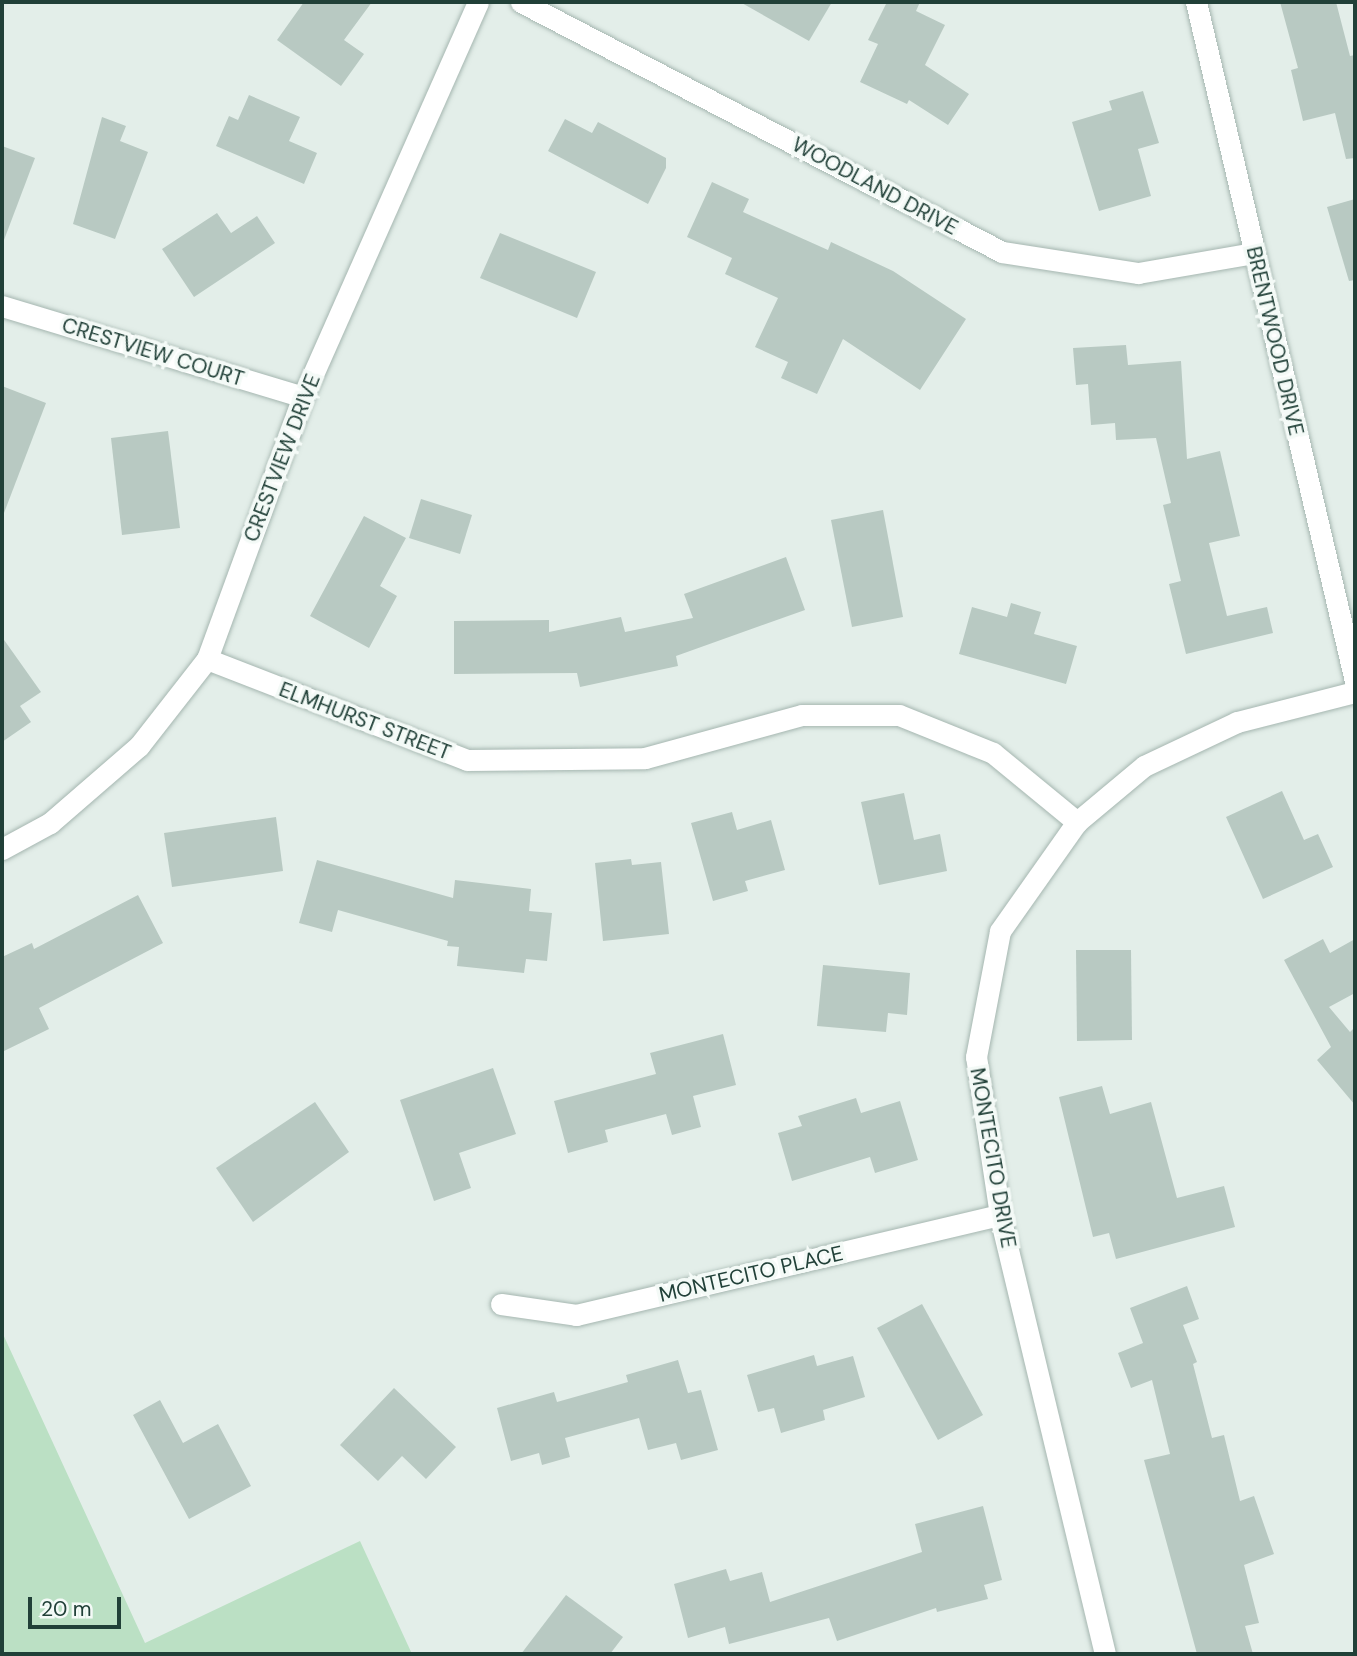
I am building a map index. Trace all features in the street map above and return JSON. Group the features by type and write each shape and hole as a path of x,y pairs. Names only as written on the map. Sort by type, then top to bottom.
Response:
{"street":[{"name":"CRESTVIEW DRIVE","path":"2,849 50,823 139,746 206,659 303,397 478,2"},
{"name":"WOODLAND DRIVE","path":"521,2 1002,252 1138,273 1254,253"},
{"name":"BRENTWOOD DRIVE","path":"1196,2 1355,681"},
{"name":"CRESTVIEW COURT","path":"2,306 303,397"},
{"name":"ELMHURST STREET","path":"206,659 467,760 645,758 802,715 899,715 993,753 1077,822"},
{"name":"MONTECITO DRIVE","path":"1103,1654 1000,1215 976,1057 1000,931 1077,822 1144,766 1237,722 1355,692"},
{"name":"MONTECITO PLACE","path":"500,1304 576,1315 1000,1215"}],"green space":[{"path":"2,1332 145,1643 360,1541 412,1654 2,1654"}],"building":[{"path":"304,2 372,2 344,40 364,54 341,86 277,40"},
{"path":"740,2 832,2 809,41"},
{"path":"887,2 920,2 916,11 945,25 925,65 969,94 948,125 909,100 907,104 860,82 878,44 868,40"},
{"path":"1280,2 1336,2 1350,56 1355,55 1355,158 1346,159 1335,113 1303,121 1291,70 1298,68"},
{"path":"1143,91 1159,143 1138,149 1151,196 1099,211 1072,122 1112,110 1109,101"},
{"path":"249,95 300,117 289,141 317,153 304,184 216,146 229,116 238,120"},
{"path":"102,117 126,126 120,141 148,152 115,239 73,224"},
{"path":"565,119 592,133 598,122 666,158 666,168 648,204 548,151"},
{"path":"2,146 35,158 4,240 2,239"},
{"path":"712,182 749,199 743,212 828,250 831,242 893,271 966,319 920,390 843,339 817,394 781,378 788,362 755,347 778,298 725,274 732,258 687,237"},
{"path":"1355,199 1355,280 1349,281 1327,207"},
{"path":"217,213 231,233 257,216 275,243 194,297 162,249"},
{"path":"500,233 596,272 577,318 480,278"},
{"path":"1126,345 1128,365 1181,361 1187,459 1220,451 1240,536 1209,543 1227,616 1267,607 1273,633 1186,654 1169,584 1181,581 1163,505 1171,503 1156,438 1116,440 1115,423 1091,425 1088,384 1076,385 1073,348"},
{"path":"2,386 46,403 4,513 2,513"},
{"path":"168,431 180,528 122,535 111,438"},
{"path":"421,499 472,515 460,554 409,538"},
{"path":"883,510 903,617 852,627 831,520"},
{"path":"364,516 406,538 380,586 397,596 369,648 310,616"},
{"path":"786,557 805,610 676,656 678,666 580,687 577,673 454,674 454,621 549,620 549,632 621,617 625,632 693,618 684,594"},
{"path":"1011,603 1041,612 1034,634 1077,646 1066,684 959,654 972,607 1007,617"},
{"path":"2,637 41,692 20,706 31,722 2,742"},
{"path":"1282,791 1304,840 1318,834 1333,867 1263,899 1226,817"},
{"path":"904,793 914,840 940,834 947,871 879,885 861,802"},
{"path":"732,812 737,830 771,820 785,870 745,881 748,891 713,901 691,823"},
{"path":"276,817 283,871 172,887 164,833"},
{"path":"631,859 632,865 661,862 669,934 603,941 595,863"},
{"path":"317,860 453,898 455,880 531,889 529,911 552,913 547,961 526,959 524,973 457,966 459,947 447,946 448,941 338,910 332,932 299,923"},
{"path":"138,895 163,943 39,1008 49,1029 2,1052 2,957 32,943 34,949"},
{"path":"1323,939 1330,953 1355,939 1355,993 1329,1007 1350,1032 1355,1027 1355,1105 1317,1060 1331,1047 1284,960"},
{"path":"1076,950 1131,950 1132,1040 1077,1041"},
{"path":"823,965 910,973 907,1015 888,1013 886,1032 817,1026"},
{"path":"723,1034 736,1085 693,1096 701,1127 672,1135 666,1114 605,1130 608,1142 568,1153 554,1101 656,1074 650,1053"},
{"path":"493,1068 516,1134 459,1153 471,1188 434,1201 400,1100"},
{"path":"1102,1086 1110,1114 1151,1102 1177,1198 1224,1186 1235,1227 1116,1259 1109,1233 1093,1237 1059,1097"},
{"path":"856,1098 861,1113 900,1101 918,1160 875,1173 870,1157 792,1181 778,1133 802,1126 798,1116"},
{"path":"315,1102 349,1152 253,1222 216,1168"},
{"path":"1187,1286 1199,1319 1183,1325 1197,1362 1193,1364 1212,1438 1224,1435 1240,1501 1254,1496 1274,1554 1244,1565 1259,1623 1245,1626 1253,1654 1197,1654 1144,1460 1170,1454 1152,1380 1131,1388 1118,1353 1143,1343 1130,1308"},
{"path":"922,1304 983,1415 938,1440 877,1328"},
{"path":"814,1355 817,1366 853,1356 865,1397 823,1410 825,1420 781,1433 774,1408 758,1412 747,1375"},
{"path":"678,1360 688,1393 701,1390 718,1450 681,1460 676,1443 648,1450 639,1418 565,1438 570,1457 542,1465 539,1453 511,1461 497,1408 554,1392 557,1402 628,1382 626,1375"},
{"path":"394,1388 456,1447 426,1479 402,1456 378,1481 340,1445"},
{"path":"160,1400 183,1443 218,1424 251,1486 189,1519 133,1415"},
{"path":"983,1506 1002,1580 984,1585 988,1599 937,1612 936,1608 837,1641 829,1618 729,1644 725,1627 688,1638 674,1584 726,1569 730,1581 762,1572 770,1602 922,1552 915,1524"},
{"path":"566,1595 623,1637 610,1654 521,1654"}]}
